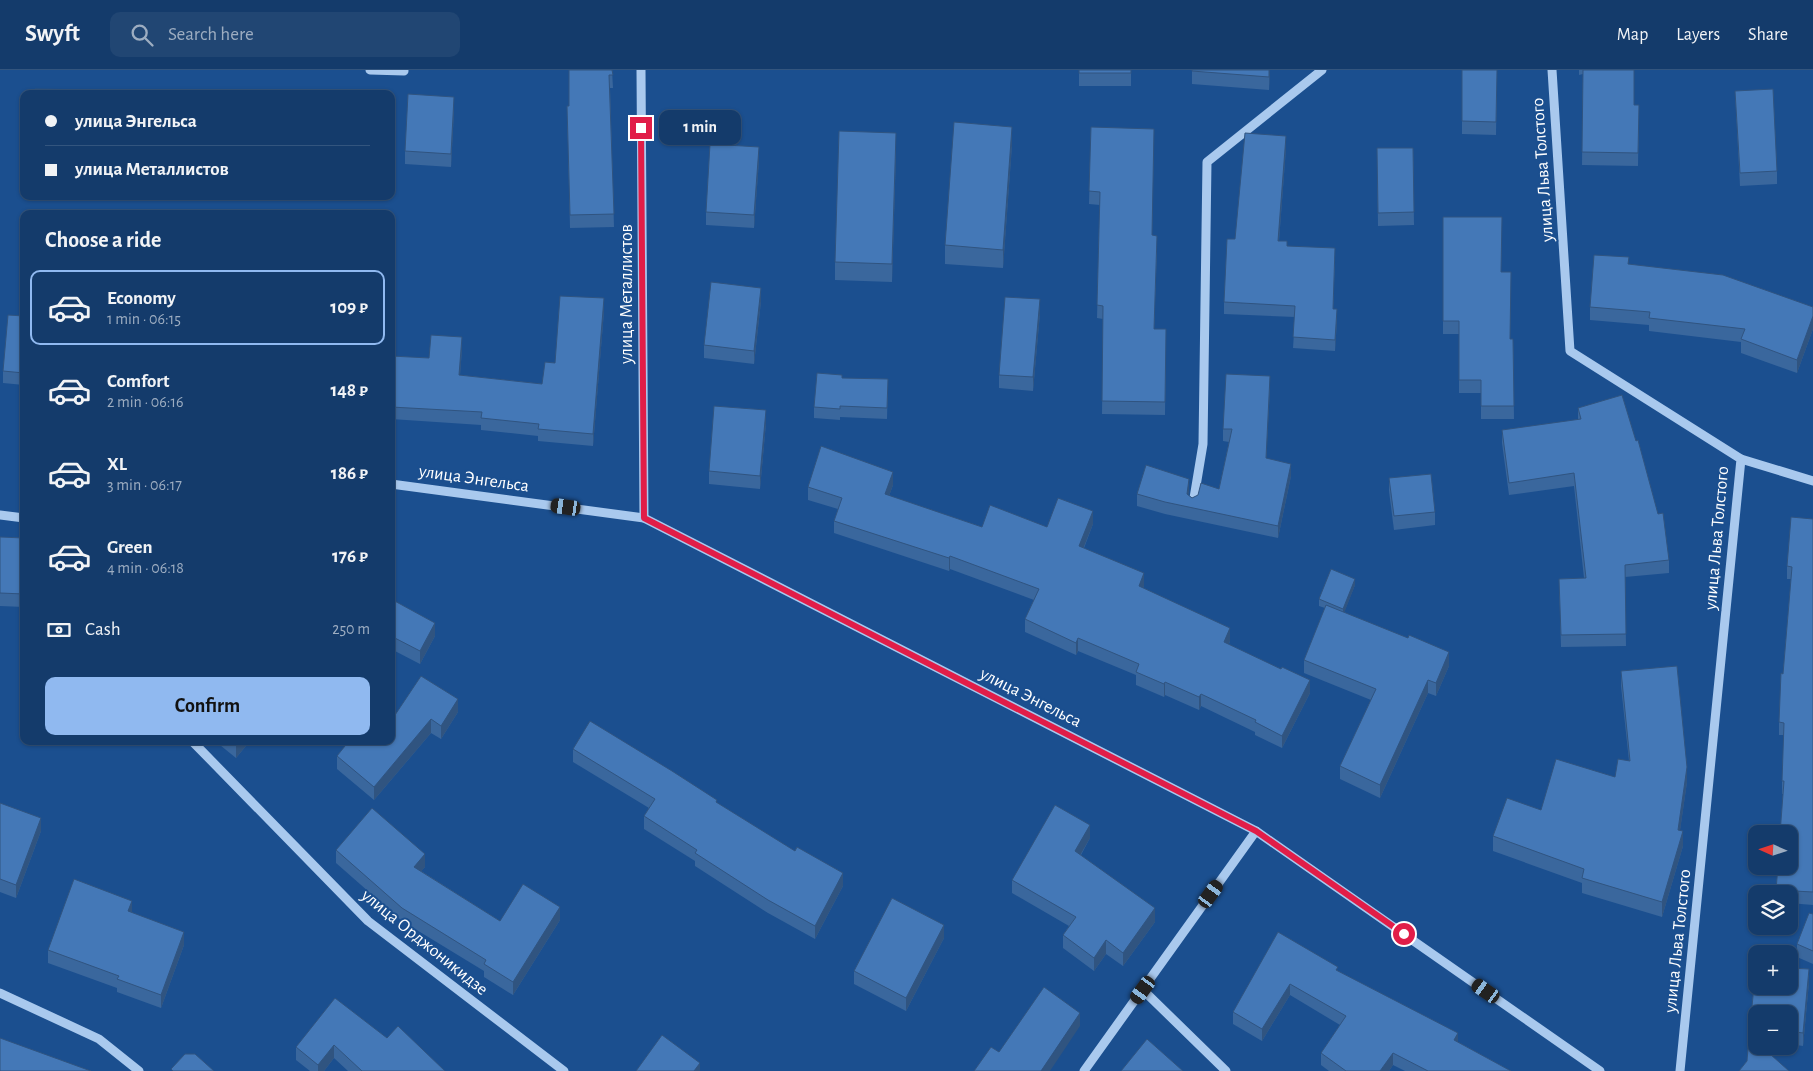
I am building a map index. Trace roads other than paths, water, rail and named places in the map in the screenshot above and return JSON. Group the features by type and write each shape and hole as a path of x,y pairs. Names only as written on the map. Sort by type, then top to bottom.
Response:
{"street":[{"path":"370,70 404,71"},
{"name":"улица Металлистов","path":"641,70 644,518"},
{"path":"1194,504 1203,444 1207,162 1322,70"},
{"name":"улица Льва Толстого","path":"1552,70 1570,351 1741,459 1680,1071"},
{"path":"1741,459 1813,481"},
{"name":"улица Энгельса","path":"395,485 644,518 1256,831 1600,1071"},
{"path":"0,515 20,518"},
{"name":"улица Орджоникидзе","path":"196,745 368,921 564,1071"},
{"path":"1084,1071 1256,831"},
{"path":"1143,990 1226,1071"},
{"path":"0,993 99,1039 138,1071"}]}
